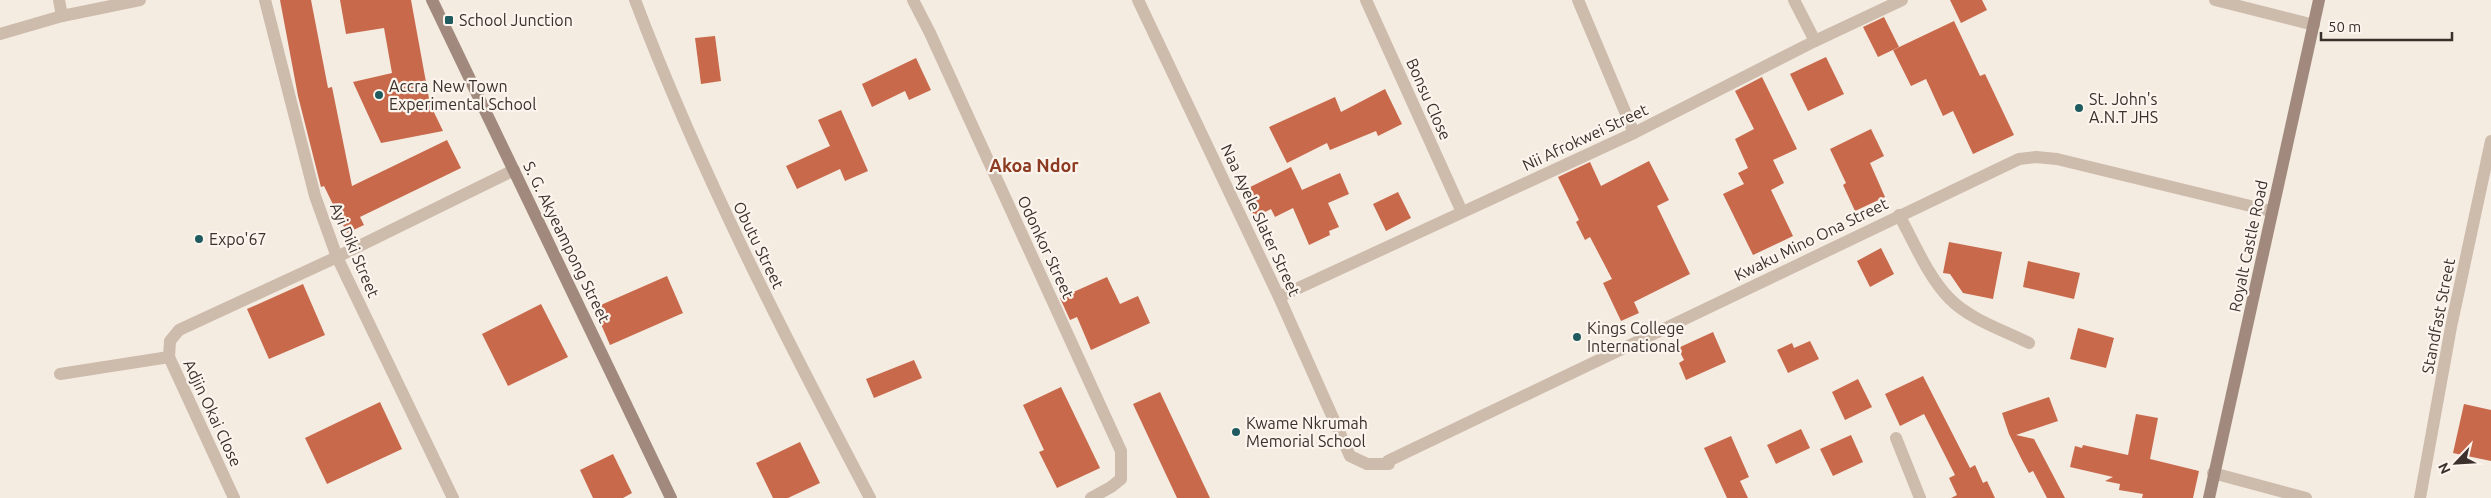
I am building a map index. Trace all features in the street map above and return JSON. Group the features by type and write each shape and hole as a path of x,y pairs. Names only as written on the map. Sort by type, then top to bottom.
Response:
{"street":[{"path":"59,0 62,16"},
{"path":"0,34 62,16 140,0"},
{"name":"Ayi Diki Street","path":"265,0 314,196 337,257 453,498"},
{"name":"S. G. Akyeampong Street","path":"432,0 671,498"},
{"name":"Obutu Street","path":"635,0 697,154 788,342 870,498"},
{"name":"Odonkor Street","path":"913,0 930,32 1121,451 1121,479 1114,493 1090,498"},
{"name":"Naa Ayele Slater Street","path":"1138,0 1279,297 1350,456"},
{"name":"Bonsu Close","path":"1366,0 1462,212"},
{"path":"1578,0 1634,133"},
{"path":"1794,0 1815,41"},
{"name":"Nii Afrokwei Street","path":"1279,297 1634,133 1815,41 1902,0"},
{"path":"2214,0 2314,26"},
{"name":"Royalt Castle Road","path":"2209,498 2271,211 2320,0"},
{"name":"Standfast Street","path":"2420,498 2451,326 2491,141"},
{"name":"Kwaku Mino Ona Street","path":"1350,456 1367,464 1390,464 1388,461 2019,159 2036,157 2056,159 2271,211"},
{"path":"337,257 514,170"},
{"path":"1900,215 1935,281 1949,298 1965,311 2029,343"},
{"name":"Adjin Okai Close","path":"234,498 169,357 170,341 180,330 337,257"},
{"path":"60,374 169,357"},
{"path":"1896,438 1920,498"},
{"path":"2213,473 2306,498"}],"building":[{"path":"280,0 311,0 328,88 332,87 352,186 447,140 461,168 360,217 364,225 347,233 324,186 321,187 298,96"},
{"path":"340,0 411,0 430,104 443,131 381,143 353,82 392,73 384,28 346,34"},
{"path":"1950,0 1982,0 1987,10 1961,23"},
{"path":"1884,17 1899,47 1878,57 1863,27"},
{"path":"1954,21 1980,76 1985,74 2014,135 1973,154 1953,111 1943,116 1926,79 1911,86 1893,50"},
{"path":"715,36 721,81 701,84 695,38"},
{"path":"1826,57 1844,94 1808,111 1790,74"},
{"path":"916,58 931,90 909,100 905,91 872,107 862,84"},
{"path":"1762,77 1797,149 1773,160 1784,183 1771,190 1793,236 1753,255 1723,194 1744,184 1738,173 1748,168 1735,139 1754,129 1735,91"},
{"path":"1385,89 1402,124 1378,136 1376,131 1330,150 1327,143 1287,163 1269,127 1335,97 1341,112"},
{"path":"841,110 868,171 845,181 840,169 797,189 786,166 830,146 818,120"},
{"path":"1871,129 1884,156 1870,163 1885,197 1855,211 1843,185 1846,183 1830,149"},
{"path":"1649,161 1669,200 1657,206 1690,274 1634,302 1639,313 1621,321 1603,283 1612,279 1590,237 1585,240 1576,222 1579,220 1558,177 1590,162 1601,186"},
{"path":"1291,167 1302,190 1340,173 1349,194 1328,203 1339,227 1329,231 1330,235 1309,245 1293,208 1275,217 1271,209 1255,217 1242,191"},
{"path":"1398,192 1411,218 1386,231 1373,204"},
{"path":"1949,242 2002,252 1993,299 1963,293 1950,274 1943,273"},
{"path":"1881,248 1894,274 1870,287 1857,261"},
{"path":"2028,261 2080,273 2074,299 2023,287"},
{"path":"667,276 683,313 610,345 594,308"},
{"path":"1107,277 1120,304 1138,296 1150,323 1091,350 1077,317 1070,320 1060,298"},
{"path":"303,284 325,335 269,359 247,309"},
{"path":"541,304 568,357 508,386 482,334"},
{"path":"2078,328 2114,338 2106,368 2070,359"},
{"path":"1713,332 1726,362 1686,380 1679,363 1684,360 1678,348"},
{"path":"1810,341 1819,359 1788,373 1777,350 1792,343 1794,348"},
{"path":"914,360 922,378 874,398 866,379"},
{"path":"1923,376 1970,468 1975,465 1983,483 1987,481 1995,498 1951,498 1957,495 1949,478 1955,475 1924,414 1900,426 1885,394"},
{"path":"1858,379 1872,407 1845,420 1832,392"},
{"path":"1061,387 1100,468 1057,488 1039,452 1044,450 1023,405"},
{"path":"1160,392 1210,498 1177,498 1133,404"},
{"path":"2049,397 2058,421 2016,435 2034,439 2065,498 2047,498 2033,471 2029,473 2023,462 2009,434 2002,413"},
{"path":"380,402 402,449 327,484 305,438"},
{"path":"2464,404 2491,410 2491,461 2453,453"},
{"path":"2136,414 2158,418 2150,459 2199,471 2193,498 2142,498 2143,494 2119,490 2120,484 2105,481 2113,477 2070,467 2075,446 2082,448 2083,445 2128,455"},
{"path":"1801,429 1810,448 1776,464 1767,445"},
{"path":"1851,435 1863,462 1833,476 1820,449"},
{"path":"1731,436 1749,477 1740,481 1748,498 1727,498 1704,448"},
{"path":"800,442 820,483 788,498 773,498 756,463"},
{"path":"613,454 632,493 623,498 593,498 580,470"}],"place":[{"name":"School Junction","path":"449,20"},
{"name":"Accra New Town Experimental School","path":"379,95"},
{"name":"St. John's A.N.T JHS","path":"2079,108"},
{"name":"Expo'67","path":"199,239"},
{"name":"Kings College International","path":"1577,337"},
{"name":"Kwame Nkrumah Memorial School","path":"1236,432"}],"district":[{"name":"Akoa Ndor","path":"1034,166"}]}
